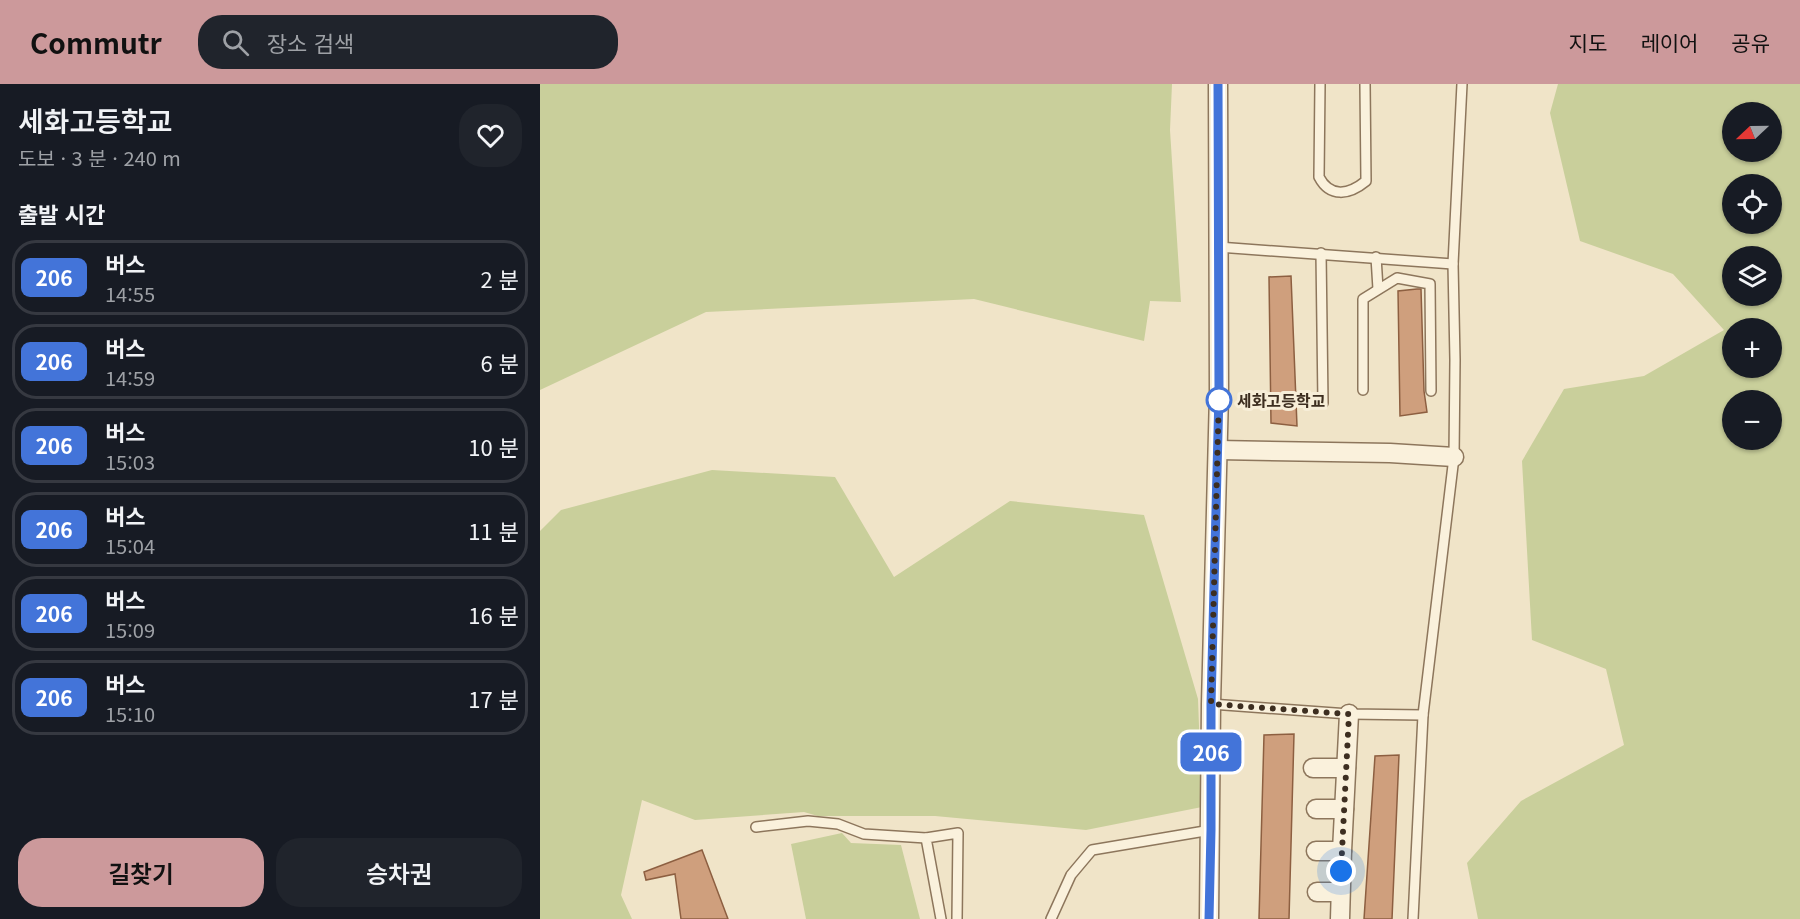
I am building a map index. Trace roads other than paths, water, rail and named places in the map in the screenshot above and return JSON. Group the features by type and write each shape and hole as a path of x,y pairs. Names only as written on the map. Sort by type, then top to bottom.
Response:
{"street":[{"path":"1209,919 1211,704 1218,450 1218,84"},
{"path":"1218,450 1390,453 1454,457"},
{"path":"1340,919 1349,714"},
{"path":"1313,768 1346,768"},
{"path":"1316,809 1344,809"},
{"path":"1316,851 1342,851"},
{"path":"1317,892 1340,892"}],"lane":[{"path":"1320,84 1319,177 1324,187 1332,191 1346,192 1357,189 1366,181 1365,84"},
{"path":"1413,919 1423,715 1454,457 1453,264 1461,84"},
{"path":"1218,247 1453,264"},
{"path":"1321,253 1323,403"},
{"path":"1376,257 1378,289"},
{"path":"1363,390 1363,298 1397,278 1430,284 1431,392"},
{"path":"1211,704 1349,714 1423,715"},
{"path":"756,827 808,821 838,824 864,834 926,837 958,833 957,919"},
{"path":"1051,919 1071,875 1092,850 1211,830"},
{"path":"926,837 941,919"}],"place":[{"name":"세화고등학교","path":"1219,400"}]}
